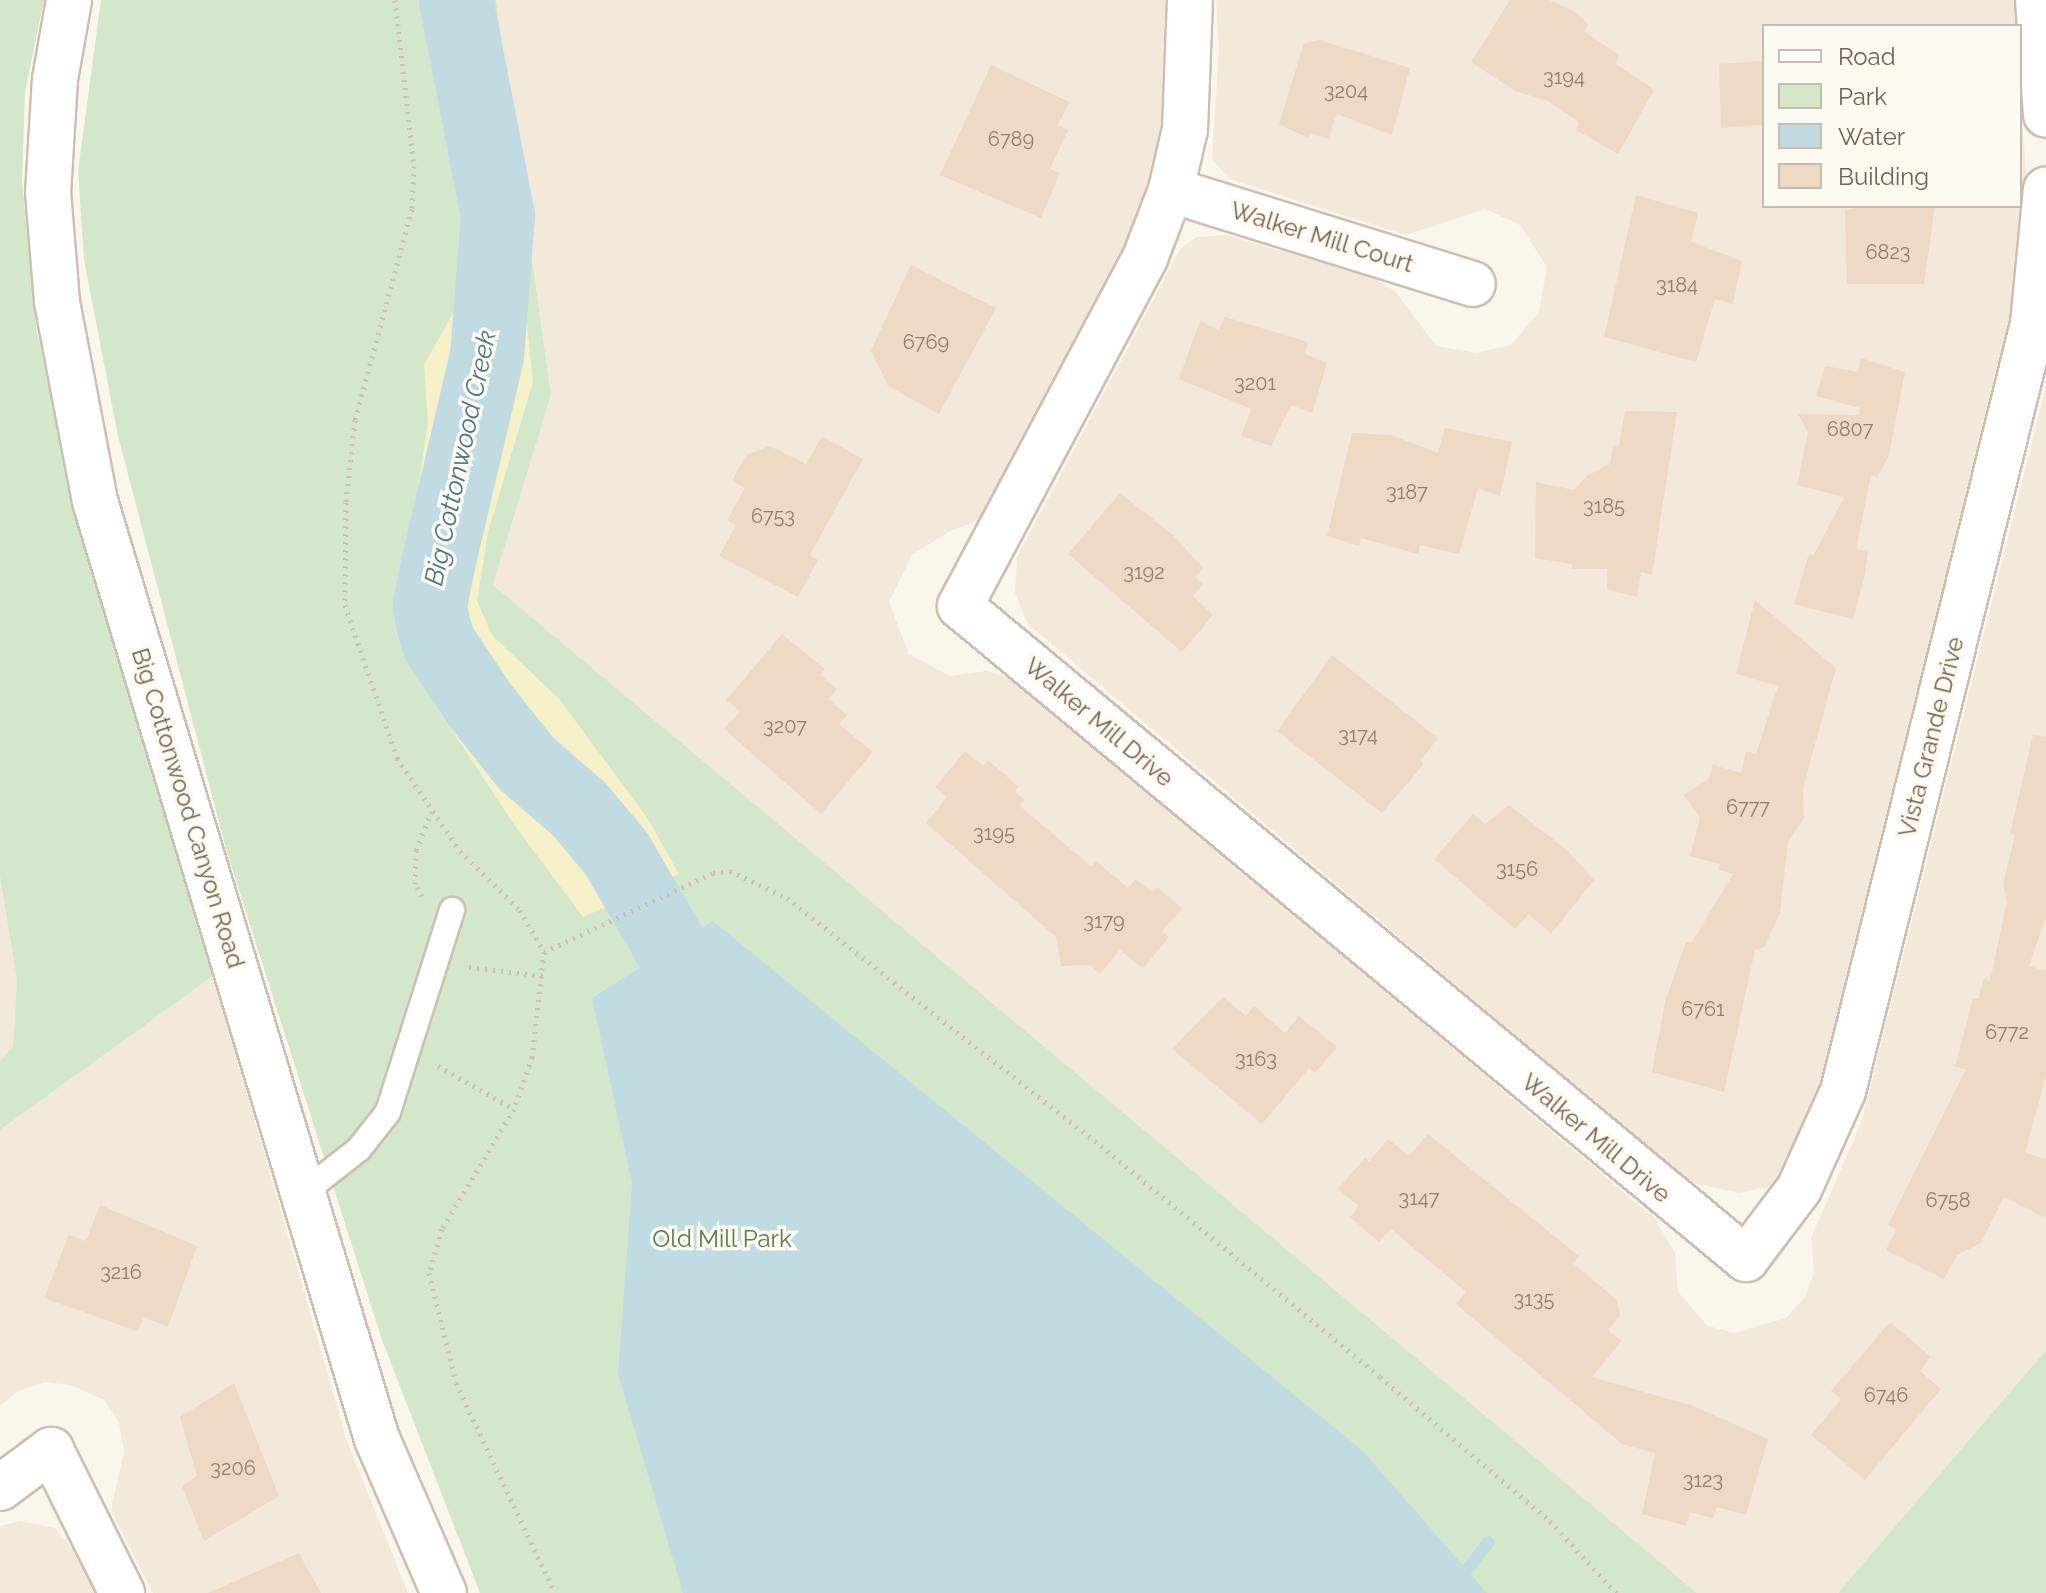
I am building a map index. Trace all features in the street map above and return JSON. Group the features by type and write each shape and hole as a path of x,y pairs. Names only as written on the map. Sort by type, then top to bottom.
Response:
{"street":[{"name":"Big Cottonwood Canyon Road","path":"69,0 55,79 48,192 57,302 95,501 377,1439 444,1593"},
{"name":"Walker Mill Drive","path":"1190,0 1189,83 1171,190 1145,258 960,606 1746,1259"},
{"path":"2038,0 2046,115"},
{"name":"Walker Mill Court","path":"1171,190 1473,284"},
{"name":"Vista Grande Drive","path":"1746,1259 1799,1189 1843,1091 2033,324 2046,190"},
{"path":"0,1488 51,1450 122,1593"}],"lane":[{"path":"304,1192 359,1149 388,1112 448,922"}],"path":[{"path":"395,0 414,166 412,209 355,420 346,502 345,605 397,758 460,851 520,910 544,952 544,976 532,1057 514,1109 442,1229 429,1273 456,1383 555,1593"},
{"path":"432,810 416,850 415,884 448,922"},
{"path":"544,952 713,873 730,871 787,898 1107,1151 1550,1521 1616,1593"},
{"path":"436,960 544,976"},
{"path":"408,1051 514,1109"}],"shaded area":[{"path":"496,0 1166,0 1169,84 1156,165 1131,236 983,519 952,530 912,555 889,602 909,654 950,676 987,671 1018,682 1655,1219 1675,1253 1678,1292 1708,1326 1734,1333 1786,1318 1805,1297 1814,1272 1811,1238 1861,1123 2046,387 2046,1350 1838,1593 1697,1593 493,585 551,395"},
{"path":"1216,0 2015,0 2016,24 1762,24 1762,208 2022,208 2022,114 2027,191 2023,259 1990,410 1816,1106 1771,1186 1739,1193 1689,1182 1028,624 1015,593 1017,557 1180,249 1197,237 1227,235 1371,277 1395,291 1436,346 1476,353 1511,345 1539,312 1547,267 1520,225 1485,209 1406,235 1229,179 1212,159 1219,49"},
{"path":"0,877 17,980 13,1047 0,1061"},
{"path":"213,976 347,1441 408,1593 153,1593 111,1510 124,1451 119,1423 104,1400 70,1385 45,1382 18,1391 0,1406 0,1130"},
{"path":"20,1521 55,1528 77,1554 96,1593 0,1593 0,1526"}],"green space":[{"path":"0,0 44,0 25,92 22,181 36,327 83,542 213,976 0,1130 0,1061 13,1047 17,980 0,877"},
{"name":"Old Mill Park","path":"101,0 496,0 551,395 493,585 1697,1593 480,1593 382,1340 226,849 118,436 84,260 78,171"},
{"path":"2046,1350 2046,1593 1838,1593"}],"sand":[{"path":"440,0 484,0 506,126 533,382 488,532 477,601 492,635 560,700 648,819 679,874 583,917 515,826 441,714 396,633 428,422 424,365 479,267 480,164"}],"water":[{"path":"713,921 1363,1451 1487,1593 683,1593 618,1374 632,1183 592,998"}],"building":[{"path":"1510,0 1549,0 1574,11 1588,24 1584,31 1619,55 1616,64 1654,90 1618,154 1576,130 1579,122 1548,101 1515,91 1471,62"},
{"path":"1319,40 1410,68 1392,135 1337,114 1328,139 1311,133 1308,138 1279,124 1304,43"},
{"path":"1762,61 1762,125 1721,128 1719,64"},
{"path":"991,65 1069,102 1058,125 1068,130 1050,169 1060,173 1041,218 940,175"},
{"path":"1636,195 1698,213 1691,242 1742,261 1733,304 1715,299 1696,362 1604,337"},
{"path":"1856,208 1935,208 1924,284 1847,284 1845,211"},
{"path":"911,265 996,308 939,414 888,386 871,350"},
{"path":"1225,317 1308,342 1305,354 1327,363 1312,413 1291,405 1271,446 1241,436 1251,409 1179,379 1200,321 1219,330"},
{"path":"1861,358 1905,372 1889,455 1877,478 1871,474 1856,549 1868,552 1853,619 1794,604 1809,554 1814,555 1844,497 1797,485 1808,432 1798,414 1859,415 1860,408 1816,396 1825,366 1858,372"},
{"path":"1625,411 1677,412 1652,575 1641,572 1637,597 1607,589 1607,569 1572,569 1572,564 1535,558 1536,482 1574,490 1588,475 1610,464 1613,445 1619,445"},
{"path":"1445,428 1512,442 1500,496 1478,488 1459,554 1420,545 1418,554 1361,538 1359,546 1327,536 1352,433 1391,435 1438,453"},
{"path":"822,436 863,459 810,555 818,560 798,597 719,556 736,525 727,520 745,488 732,481 746,455 770,446 806,464"},
{"path":"1120,493 1173,535 1203,568 1195,577 1203,584 1193,596 1213,615 1182,652 1068,554"},
{"path":"1755,600 1836,668 1803,788 1804,818 1788,842 1780,913 1764,947 1755,950 1724,1092 1652,1072 1665,1002 1686,942 1692,942 1733,874 1719,870 1720,864 1690,856 1700,818 1684,795 1709,779 1713,765 1741,773 1746,751 1756,754 1778,686 1736,674"},
{"path":"782,634 825,669 820,675 837,689 828,699 847,715 839,724 873,752 821,814 724,729 740,711 726,700"},
{"path":"1332,655 1438,738 1421,760 1423,765 1382,813 1277,731"},
{"path":"2033,735 2046,737 2046,917 2029,966 2046,971 2046,1075 2025,1153 2046,1159 2046,1218 2004,1197 1981,1243 1957,1255 1944,1279 1886,1250 1896,1230 1888,1225 1966,1069 1955,1067 1973,998 1978,999 1984,979 1990,981 2007,901 2003,885 2015,835 2010,834"},
{"path":"965,751 983,766 988,760 1018,786 1015,792 1025,800 1020,806 1092,867 1096,861 1128,888 1136,879 1152,892 1157,887 1182,908 1162,932 1169,937 1143,969 1120,950 1100,974 1090,965 1061,966 1056,937 926,823 947,797 935,787"},
{"path":"1509,805 1567,850 1594,880 1551,934 1529,914 1515,929 1434,859 1473,814 1485,824"},
{"path":"1223,997 1246,1016 1254,1006 1285,1033 1299,1016 1337,1047 1315,1073 1309,1068 1262,1124 1172,1049"},
{"path":"1428,1134 1579,1256 1573,1263 1617,1300 1620,1316 1608,1330 1622,1341 1592,1377 1693,1406 1768,1439 1746,1515 1717,1507 1713,1518 1690,1512 1686,1526 1642,1514 1655,1453 1622,1444 1456,1304 1466,1292 1391,1229 1379,1242 1350,1217 1359,1206 1338,1189 1365,1158 1369,1162 1388,1139 1409,1156"},
{"path":"100,1205 197,1246 168,1327 144,1317 137,1331 44,1298 69,1235 86,1241"},
{"path":"1890,1322 1931,1357 1920,1371 1941,1389 1865,1480 1811,1435 1841,1399 1831,1391"},
{"path":"234,1383 279,1496 204,1541 182,1486 197,1476 180,1417"},
{"path":"299,1553 321,1593 208,1593"}],"waterway":[{"name":"Big Cottonwood Creek","path":"456,0 498,216 487,356 438,565 430,605 433,624 440,645 480,705 526,763 579,809 616,853 723,1036"},
{"path":"1448,1593 1489,1542"}]}
